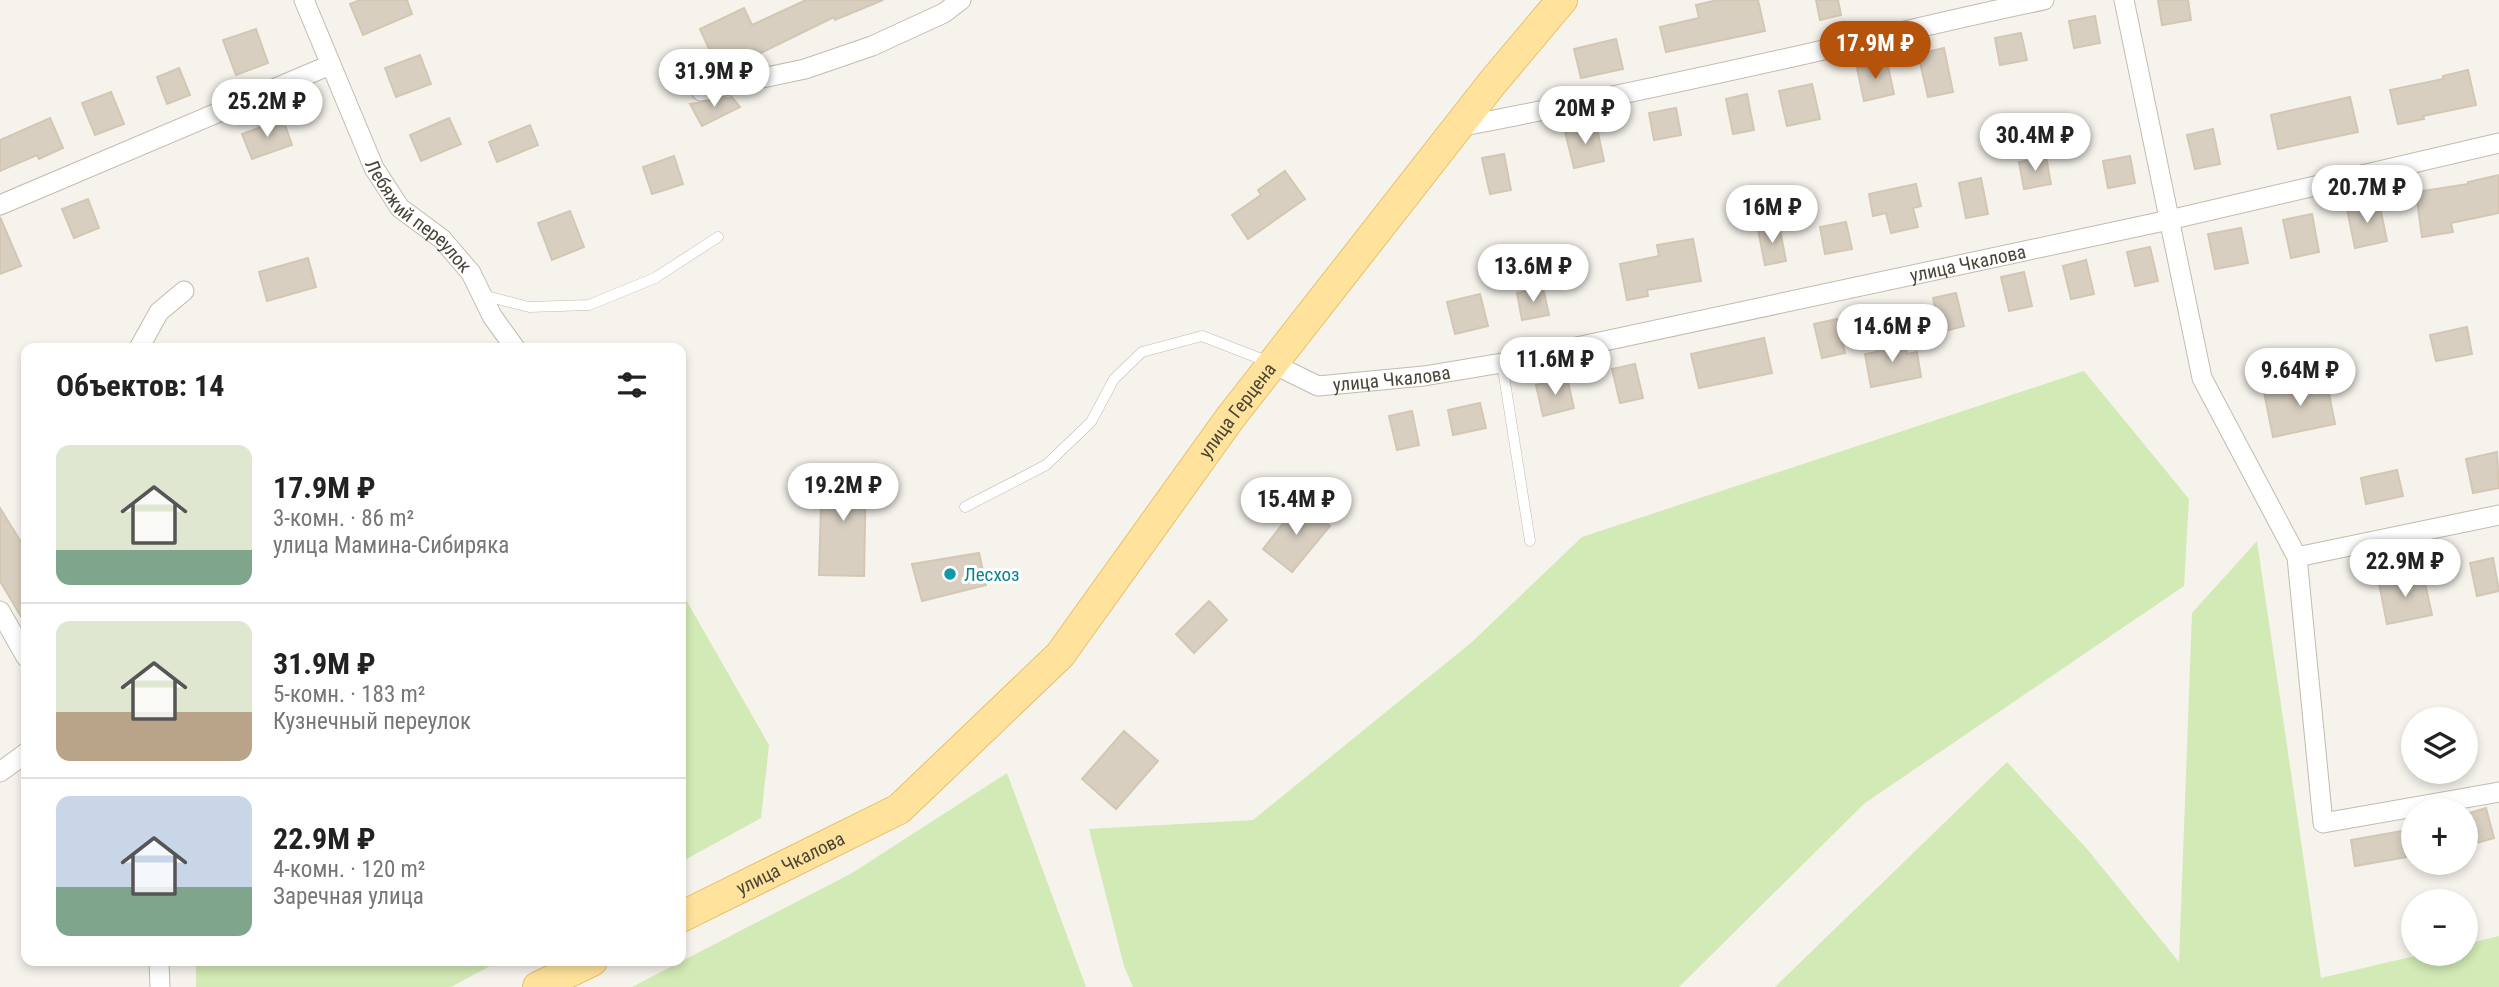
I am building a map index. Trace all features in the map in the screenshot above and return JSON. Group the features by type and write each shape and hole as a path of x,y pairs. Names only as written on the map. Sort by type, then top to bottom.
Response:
{"main road":[{"name":"улица Герцена","path":"899,809 1060,655 1230,418 1458,127 1562,0"},
{"name":"улица Чкалова","path":"686,915 899,809"},
{"path":"538,987 582,966"}],"street":[{"name":"Лебяжий переулок","path":"304,0 374,167 400,208 442,239 471,273 501,331 511,343"},
{"path":"701,92 805,69 861,50 944,13 961,0"},
{"path":"1458,127 1580,104 1808,54 1947,19 2045,0"},
{"path":"2124,0 2202,378 2297,557 2323,823 2499,792"},
{"path":"0,205 330,65"},
{"name":"улица Чкалова","path":"1273,364 1318,386 1424,376 1502,363 2169,220 2499,144"},
{"path":"142,343 159,312 184,291"},
{"path":"2297,557 2499,515"},
{"path":"0,611 21,648"},
{"path":"0,772 21,757"},
{"path":"159,966 160,987"}],"lane":[{"path":"481,295 529,307 589,305 655,278 718,237"},
{"path":"965,508 1046,465 1091,422 1114,379 1142,352 1202,336 1273,364"},
{"path":"1502,363 1530,541"}],"green space":[{"path":"2084,371 2189,499 2184,586 1865,803 1679,987 1133,987 1124,966 1089,829 1253,820 1472,642 1582,537"},
{"path":"2257,541 2321,978 2401,959 2401,966 2478,966 2478,941 2499,936 2499,987 1775,987 2007,762 2087,849 2179,962 2192,613"},
{"path":"686,600 769,745 761,818 686,859"},
{"path":"1007,773 1086,987 632,987 673,966 686,966 686,959 852,873"},
{"path":"196,966 490,966 451,987 196,987"}],"building":[{"path":"360,0 407,0 412,14 363,35 350,4"},
{"path":"806,0 883,0 835,20 834,17 720,73 700,29 744,8 752,25"},
{"path":"1718,0 1758,0 1765,31 1666,52 1660,27 1699,18 1696,5"},
{"path":"1816,0 1838,0 1841,15 1820,20"},
{"path":"2158,0 2188,0 2191,20 2162,25"},
{"path":"2095,16 2100,43 2074,48 2069,21"},
{"path":"256,29 268,63 236,75 223,40"},
{"path":"2021,33 2027,60 2000,65 1995,38"},
{"path":"1616,39 1623,69 1581,78 1574,49"},
{"path":"1944,48 1953,92 1928,97 1918,54"},
{"path":"420,55 431,84 396,97 385,68"},
{"path":"1887,62 1894,94 1864,101 1857,68"},
{"path":"179,68 190,95 167,104 157,77"},
{"path":"2468,70 2476,105 2398,124 2390,90 2443,79 2443,76"},
{"path":"1812,84 1820,119 1787,126 1779,91"},
{"path":"111,92 124,124 95,135 82,103"},
{"path":"1747,94 1754,130 1733,134 1726,99"},
{"path":"732,97 740,107 702,126 690,104"},
{"path":"2350,97 2358,132 2278,149 2271,115"},
{"path":"1676,108 1681,135 1654,140 1649,113"},
{"path":"50,118 63,148 39,159 37,155 0,171 0,140"},
{"path":"449,118 461,144 421,161 410,135"},
{"path":"283,119 292,145 252,159 242,134"},
{"path":"1596,124 1604,161 1574,168 1565,132"},
{"path":"530,125 538,145 497,162 489,142"},
{"path":"2213,129 2220,164 2195,169 2187,135"},
{"path":"1504,154 1511,190 1490,194 1482,158"},
{"path":"674,156 683,184 652,194 643,167"},
{"path":"2130,156 2135,183 2108,188 2103,161"},
{"path":"2046,157 2051,184 2024,189 2019,162"},
{"path":"1285,171 1305,199 1248,239 1232,215 1261,195 1258,190"},
{"path":"2499,175 2499,213 2451,223 2453,232 2422,237 2416,192 2468,184"},
{"path":"1981,178 1988,214 1966,218 1959,183"},
{"path":"1916,184 1921,206 1913,208 1918,227 1891,233 1886,213 1873,216 1869,194"},
{"path":"88,199 99,228 74,238 62,209"},
{"path":"2379,202 2387,241 2355,248 2347,209"},
{"path":"570,211 584,247 552,260 538,223"},
{"path":"2312,214 2319,252 2291,258 2283,220"},
{"path":"0,217 21,266 0,274"},
{"path":"1846,222 1852,249 1825,254 1820,227"},
{"path":"1779,225 1786,261 1765,265 1758,230"},
{"path":"2241,228 2248,263 2215,269 2208,234"},
{"path":"1693,239 1701,281 1647,290 1648,296 1627,300 1620,264 1659,256 1657,245"},
{"path":"2150,247 2158,281 2135,286 2127,252"},
{"path":"308,258 316,287 267,301 259,272"},
{"path":"2086,260 2094,294 2071,299 2063,266"},
{"path":"2024,272 2032,306 2009,311 2001,277"},
{"path":"1543,288 1549,315 1522,320 1517,293"},
{"path":"1956,293 1964,326 1941,332 1933,298"},
{"path":"1480,294 1488,326 1455,334 1447,302"},
{"path":"1837,319 1845,353 1822,358 1814,324"},
{"path":"2467,327 2472,354 2436,361 2430,335"},
{"path":"1764,338 1772,373 1699,388 1691,354"},
{"path":"1904,340 1907,354 1917,352 1921,377 1871,387 1865,354 1877,352 1875,346"},
{"path":"1635,364 1643,398 1620,403 1612,369"},
{"path":"1567,378 1574,408 1543,416 1536,385"},
{"path":"2326,379 2335,424 2273,437 2264,392"},
{"path":"1480,403 1486,428 1453,435 1448,410"},
{"path":"1412,411 1419,445 1397,450 1389,416"},
{"path":"2497,452 2499,488 2473,493 2466,459"},
{"path":"822,469 866,470 864,576 819,575"},
{"path":"2397,470 2403,496 2366,504 2361,478"},
{"path":"1300,502 1330,526 1292,572 1263,549"},
{"path":"0,508 21,542 21,617 0,581"},
{"name":"Лесхоз","path":"979,553 986,585 922,601 912,564"},
{"path":"2493,558 2499,591 2477,596 2470,563"},
{"path":"2423,574 2432,615 2387,624 2379,583"},
{"path":"1209,601 1227,620 1194,653 1176,634"},
{"path":"1124,731 1158,761 1116,809 1082,779"},
{"path":"2486,808 2494,838 2478,843 2478,810"},
{"path":"2401,831 2401,858 2355,866 2351,840"}],"place":[{"name":"Лесхоз","path":"950,574"}]}
